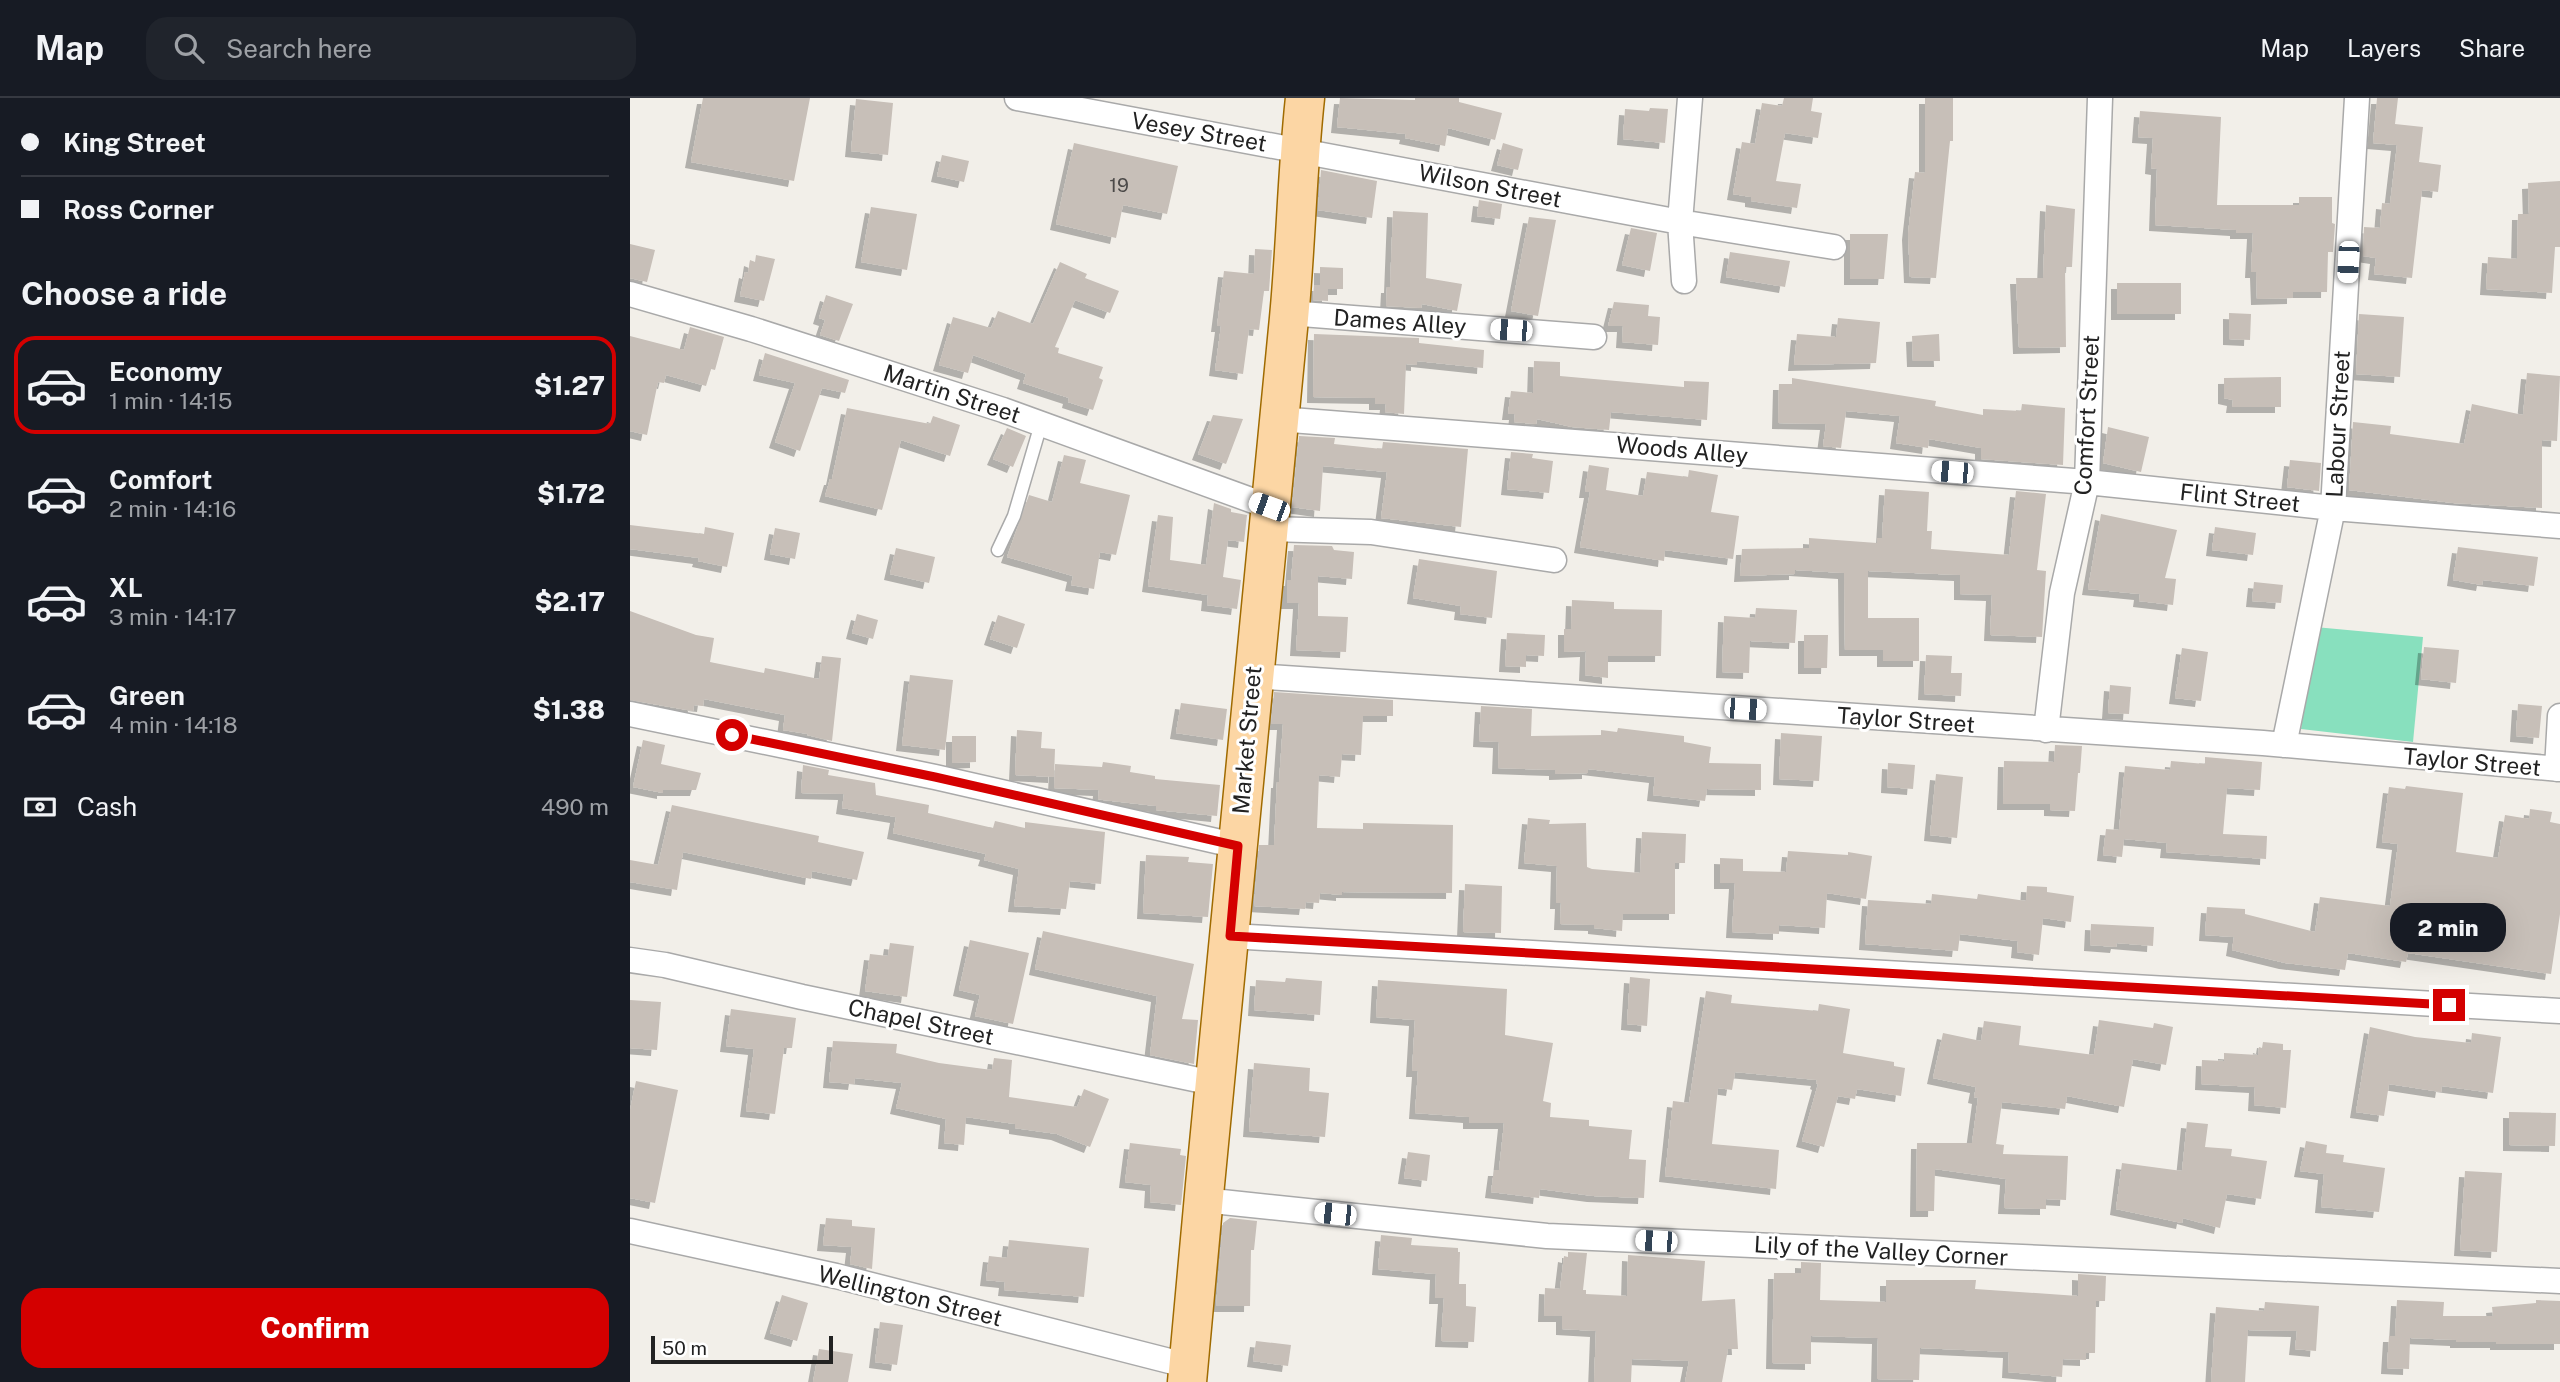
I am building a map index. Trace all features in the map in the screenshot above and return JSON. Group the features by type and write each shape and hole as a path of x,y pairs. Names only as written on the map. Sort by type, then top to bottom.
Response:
{"main road":[{"name":"Market Street","path":"1188,1374 1213,1083 1230,936 1289,313 1305,98"}],"street":[{"name":"Vesey Street","path":"1017,98 1300,150"},
{"path":"1684,281 1680,222 1690,98"},
{"name":"Comfort Street","path":"2046,730 2062,593 2087,482 2100,98"},
{"name":"Labour Street","path":"2284,745 2333,508 2357,98"},
{"name":"Wilson Street","path":"1300,150 1680,222 1834,247"},
{"name":"Martin Street","path":"630,295 751,329 1041,424 1269,518 1554,560"},
{"name":"Dames Alley","path":"1289,313 1594,337"},
{"name":"Woods Alley","path":"1278,419 2087,482"},
{"name":"Flint Street","path":"2087,482 2333,508 2560,526"},
{"name":"Taylor Street","path":"1253,676 2284,745 2558,769"},
{"path":"630,713 935,777 1238,846"},
{"path":"2558,769 2560,716"},
{"path":"1230,936 2560,1011"},
{"name":"Chapel Street","path":"630,960 665,965 802,997 1213,1083"},
{"name":"Lily of the Valley Corner","path":"1203,1200 1547,1236 2560,1281"},
{"name":"Wellington Street","path":"630,1231 836,1276 1188,1374"}],"lane":[{"path":"998,550 1014,516 1041,424"}],"green space":[{"path":"2315,627 2423,637 2413,742 2301,729"}],"building":[{"path":"703,98 810,98 794,181 691,162"},
{"path":"1340,98 1459,98 1459,102 1502,113 1495,140 1448,128 1445,146 1405,138 1406,134 1337,127"},
{"path":"1784,98 1813,98 1811,111 1822,113 1818,138 1785,133 1776,181 1801,184 1797,208 1751,201 1751,197 1733,194 1742,142 1755,144 1762,103 1782,106"},
{"path":"1925,98 1953,98 1953,141 1950,141 1936,278 1910,277 1908,234 1915,172 1925,173"},
{"path":"2377,98 2398,98 2395,124 2423,127 2419,162 2441,165 2438,192 2422,190 2412,278 2374,274 2376,258 2363,256 2364,227 2380,228 2382,203 2390,204 2397,145 2373,143"},
{"path":"856,99 893,103 888,155 851,151"},
{"path":"1650,108 1668,109 1665,143 1623,139 1625,109 1649,111"},
{"path":"2140,111 2221,117 2217,205 2299,205 2299,197 2332,197 2332,223 2335,224 2333,252 2328,252 2327,292 2293,292 2293,298 2257,299 2256,272 2251,272 2253,233 2155,225 2157,169 2151,168 2153,138 2138,137"},
{"path":"1074,143 1178,166 1167,214 1123,205 1116,238 1056,224"},
{"path":"1503,143 1523,149 1518,170 1497,165"},
{"path":"942,155 969,161 964,182 937,176"},
{"path":"1321,170 1377,181 1372,218 1318,210"},
{"path":"2560,181 2560,247 2555,247 2552,293 2486,289 2488,257 2517,259 2518,214 2529,214 2528,183"},
{"path":"1479,200 1502,204 1500,219 1477,216"},
{"path":"2046,205 2075,209 2072,267 2065,267 2066,347 2019,348 2016,278 2043,278"},
{"path":"871,207 917,214 907,270 861,262"},
{"path":"1393,211 1428,213 1426,278 1462,284 1457,311 1422,304 1421,308 1386,306 1387,287 1390,287"},
{"path":"1529,217 1556,220 1538,316 1511,311"},
{"path":"1631,228 1657,233 1650,271 1622,265"},
{"path":"1850,234 1888,234 1884,279 1850,279"},
{"path":"630,244 655,250 647,282 630,278"},
{"path":"1255,249 1272,250 1269,291 1264,291 1259,330 1249,329 1243,374 1215,370 1224,271 1254,274"},
{"path":"1730,252 1790,261 1785,287 1726,277"},
{"path":"756,255 775,259 764,301 740,296 745,272 748,273 750,260 755,262"},
{"path":"1060,262 1087,274 1085,278 1119,291 1110,313 1075,300 1055,347 1059,348 1058,353 1103,367 1099,378 1103,380 1093,410 1068,402 1069,398 1023,383 1026,374 973,355 968,373 939,365 953,317 991,328 998,311 1033,324"},
{"path":"1320,267 1343,268 1343,289 1328,289 1328,301 1313,300 1314,285 1320,285"},
{"path":"2117,283 2181,283 2181,314 2117,314"},
{"path":"826,295 853,304 839,341 820,335 825,320 819,318"},
{"path":"1614,302 1649,305 1648,316 1660,317 1658,345 1622,342 1623,326 1608,326"},
{"path":"2229,313 2251,314 2250,340 2229,339"},
{"path":"2359,314 2404,317 2400,377 2356,374"},
{"path":"1838,318 1880,322 1876,363 1794,365 1797,334 1836,337"},
{"path":"690,327 724,337 715,370 711,369 706,386 666,375 664,383 658,382 647,435 630,431 630,336 684,350"},
{"path":"1314,334 1419,338 1419,343 1484,350 1483,368 1417,361 1417,365 1406,364 1404,414 1385,412 1386,404 1375,404 1375,398 1313,397"},
{"path":"1939,334 1940,361 1913,361 1912,336"},
{"path":"765,353 849,380 845,393 822,388 800,451 775,442 795,383 759,375"},
{"path":"1534,361 1560,362 1560,376 1684,387 1684,381 1709,382 1707,420 1611,412 1609,430 1572,427 1537,419 1536,424 1514,422 1515,414 1508,414 1511,391 1533,393"},
{"path":"2527,373 2560,376 2557,441 2542,440 2542,508 2453,503 2349,490 2353,422 2391,426 2390,434 2464,444 2472,404 2523,415"},
{"path":"2281,377 2281,407 2232,407 2233,400 2224,398 2224,378"},
{"path":"1792,378 1936,401 1935,406 1983,415 1983,409 2021,411 2022,404 2065,408 2063,465 1981,459 1981,448 1929,439 1928,448 1896,443 1900,416 1846,411 1841,448 1823,446 1826,424 1778,423 1779,384 1792,384"},
{"path":"847,408 930,424 933,416 960,425 950,456 901,440 882,510 825,496 832,479"},
{"path":"1213,415 1243,419 1226,464 1198,454"},
{"path":"2108,427 2149,437 2141,472 2103,463"},
{"path":"1007,428 1026,436 1013,467 993,459"},
{"path":"1299,436 1335,438 1334,444 1382,449 1383,442 1468,449 1461,527 1381,518 1387,472 1323,466 1320,511 1292,507"},
{"path":"1511,452 1533,454 1532,458 1553,461 1549,493 1507,489"},
{"path":"1064,455 1086,460 1080,483 1130,495 1116,555 1100,552 1094,589 1071,585 1073,576 1007,557 1029,495 1052,502"},
{"path":"2290,460 2321,463 2319,491 2287,487"},
{"path":"1589,465 1609,468 1606,490 1643,496 1647,472 1688,477 1689,470 1718,475 1711,512 1739,516 1733,559 1665,550 1664,561 1580,547 1590,492 1585,492"},
{"path":"1885,489 1929,492 1927,531 1932,531 1931,549 2009,555 2016,491 2046,494 2037,570 2046,571 2042,637 1990,635 1992,595 1960,594 1960,575 1868,571 1868,618 1919,618 1919,661 1883,661 1883,650 1845,650 1844,573 1795,570 1795,574 1740,576 1742,549 1809,548 1809,538 1877,543 1877,538 1882,538"},
{"path":"1214,503 1231,509 1231,512 1247,515 1244,542 1228,540 1223,577 1241,580 1237,609 1207,605 1208,595 1148,586 1158,515 1173,517 1170,560 1206,565"},
{"path":"2101,514 2177,530 2165,578 2176,579 2173,605 2139,601 2140,594 2088,589"},
{"path":"630,525 704,534 705,527 734,533 727,567 698,561 699,558 630,549"},
{"path":"2215,527 2256,533 2253,555 2212,550"},
{"path":"775,528 800,533 795,559 770,554"},
{"path":"1294,545 1332,546 1334,550 1354,552 1352,579 1318,576 1318,616 1348,617 1346,652 1296,650 1299,603 1287,603 1287,580 1291,580"},
{"path":"2458,547 2538,557 2534,586 2483,580 2482,585 2453,580"},
{"path":"896,548 935,557 929,583 890,574"},
{"path":"1419,559 1497,571 1492,618 1460,614 1461,606 1413,598"},
{"path":"2254,582 2283,585 2281,603 2252,601"},
{"path":"1572,600 1614,602 1614,609 1662,610 1661,656 1608,656 1608,678 1585,675 1586,651 1564,652 1564,629 1571,629"},
{"path":"1756,608 1797,610 1795,643 1750,641 1749,673 1722,672 1724,616 1755,618"},
{"path":"630,611 696,635 714,638 710,662 764,673 765,668 819,679 822,656 841,658 832,741 783,730 785,715 704,699 703,706 694,705 693,711 630,700"},
{"path":"857,614 878,620 873,639 852,633"},
{"path":"998,615 1025,624 1017,648 990,639"},
{"path":"1507,633 1545,635 1544,656 1526,655 1526,667 1505,666"},
{"path":"1804,635 1828,635 1827,668 1804,668"},
{"path":"2424,647 2459,650 2456,683 2421,679"},
{"path":"2182,648 2208,652 2201,701 2175,698"},
{"path":"1926,655 1952,656 1951,673 1962,673 1961,696 1924,694"},
{"path":"910,675 953,680 945,750 902,745"},
{"path":"2110,685 2131,687 2129,714 2108,713"},
{"path":"1274,692 1393,700 1393,716 1363,716 1361,755 1342,754 1340,777 1319,775 1317,828 1363,829 1363,823 1453,825 1452,893 1320,893 1319,903 1306,902 1305,909 1254,906 1259,845 1274,845 1283,724 1271,724"},
{"path":"1181,703 1227,709 1223,740 1176,733"},
{"path":"2518,704 2542,706 2539,738 2516,736"},
{"path":"1481,706 1532,709 1531,736 1601,735 1601,730 1617,732 1618,728 1684,736 1684,742 1711,747 1709,763 1761,764 1761,790 1707,789 1705,801 1653,795 1655,777 1588,769 1588,773 1555,774 1555,770 1498,768 1499,742 1479,741"},
{"path":"1017,730 1042,732 1041,748 1055,749 1054,777 1015,775"},
{"path":"1781,733 1822,736 1819,781 1779,779"},
{"path":"952,736 976,736 976,762 952,763"},
{"path":"643,740 665,745 661,764 701,773 696,790 663,790 663,793 633,787"},
{"path":"2055,745 2082,746 2075,811 2050,810 2050,804 2003,804 2004,761 2054,762"},
{"path":"2205,757 2262,762 2260,790 2227,788 2223,834 2267,836 2266,859 2166,852 2167,843 2124,839 2122,857 2103,855 2106,829 2119,830 2125,766 2170,770 2171,761 2205,764"},
{"path":"1103,762 1131,766 1130,772 1155,776 1155,779 1220,785 1217,816 1156,810 1156,806 1098,799 1099,790 1054,788 1055,764 1102,767"},
{"path":"1888,763 1915,765 1913,789 1887,787"},
{"path":"803,765 829,770 828,775 875,783 876,795 929,805 928,813 993,828 995,821 1025,828 1025,822 1105,832 1101,884 1070,881 1066,909 1014,906 1019,869 984,860 986,854 893,833 896,817 842,808 844,794 801,793"},
{"path":"1936,774 1963,777 1957,838 1930,835"},
{"path":"2406,786 2463,793 2456,852 2498,858 2505,815 2529,819 2530,809 2552,812 2550,822 2560,824 2560,914 2551,974 2408,953 2406,962 2348,953 2345,970 2285,963 2232,950 2234,937 2205,935 2207,907 2245,909 2245,914 2315,932 2320,897 2390,906 2398,844 2382,842 2389,787 2405,789"},
{"path":"672,805 819,836 818,842 864,852 857,880 812,871 811,879 683,852 677,890 630,882 630,860 658,865"},
{"path":"1528,818 1550,820 1549,824 1586,823 1587,867 1592,869 1640,873 1642,832 1686,834 1685,863 1675,863 1675,914 1623,914 1622,931 1594,928 1594,925 1560,924 1561,903 1556,903 1557,866 1524,863"},
{"path":"1788,851 1848,855 1848,852 1872,856 1866,899 1827,893 1825,928 1779,925 1779,934 1732,932 1735,883 1720,883 1720,858 1743,859 1743,871 1786,872"},
{"path":"1146,855 1189,857 1188,862 1213,864 1208,917 1143,913"},
{"path":"1465,884 1502,886 1501,933 1463,932"},
{"path":"2027,886 2047,887 2047,892 2074,896 2071,922 2043,918 2039,955 2017,952 2018,941 1960,934 1958,951 1865,944 1868,900 1931,904 1932,894 1977,899 1978,894 2026,901"},
{"path":"2091,924 2154,927 2153,946 2117,943 2116,947 2090,945"},
{"path":"1043,931 1194,964 1182,1019 1198,1020 1194,1064 1150,1055 1157,996 1035,969"},
{"path":"970,940 1029,953 1013,1024 975,1016 980,995 959,990"},
{"path":"890,943 914,946 907,997 865,991 870,954 888,956"},
{"path":"1630,977 1650,979 1647,1026 1627,1024"},
{"path":"1286,978 1322,981 1320,1015 1254,1010 1256,980 1285,982"},
{"path":"1378,980 1507,989 1505,1035 1553,1043 1543,1101 1551,1103 1550,1117 1589,1120 1589,1126 1632,1130 1629,1159 1646,1160 1644,1198 1593,1196 1540,1189 1539,1198 1491,1192 1494,1170 1499,1170 1504,1123 1469,1123 1469,1117 1415,1113 1418,1071 1412,1071 1415,1020 1376,1017"},
{"path":"1706,991 1732,995 1731,1003 1818,1011 1819,1004 1850,1009 1843,1053 1894,1062 1894,1066 1905,1068 1901,1096 1857,1089 1855,1099 1838,1096 1824,1147 1802,1141 1817,1080 1735,1072 1732,1090 1718,1088 1712,1144 1779,1150 1776,1189 1665,1176 1673,1101 1689,1103"},
{"path":"630,1000 661,1002 657,1050 630,1048"},
{"path":"731,1009 796,1018 792,1048 784,1048 775,1114 746,1111 754,1049 726,1046"},
{"path":"2099,1020 2153,1028 2154,1023 2173,1027 2166,1065 2133,1059 2124,1107 2067,1096 2065,1109 2002,1102 1996,1144 2004,1145 2003,1154 2068,1156 2066,1200 2046,1199 2046,1209 2004,1208 2006,1179 1935,1169 1934,1211 1916,1211 1917,1143 1972,1143 1978,1098 1974,1097 1976,1087 1933,1078 1943,1033 1981,1041 1984,1021 2021,1026 2019,1045 2094,1055"},
{"path":"2370,1027 2415,1037 2471,1043 2472,1033 2501,1037 2493,1093 2442,1086 2441,1092 2389,1084 2384,1116 2356,1112"},
{"path":"833,1041 897,1044 896,1053 939,1063 992,1070 994,1058 1012,1060 1009,1097 1077,1107 1084,1089 1109,1099 1090,1147 1057,1134 1015,1128 1015,1124 966,1117 964,1145 944,1143 946,1119 896,1108 902,1083 855,1078 854,1084 829,1082"},
{"path":"2263,1042 2283,1044 2283,1050 2291,1050 2286,1108 2254,1105 2255,1087 2201,1084 2202,1060 2224,1061 2224,1053 2258,1055"},
{"path":"1254,1063 1310,1068 1309,1091 1329,1093 1325,1137 1249,1131"},
{"path":"636,1081 678,1090 655,1203 630,1198 630,1110"},
{"path":"2509,1112 2556,1113 2555,1146 2509,1145"},
{"path":"2187,1122 2208,1124 2205,1147 2232,1149 2231,1156 2267,1161 2261,1199 2227,1194 2220,1228 2183,1218 2182,1223 2116,1209 2122,1163 2182,1171"},
{"path":"2306,1141 2327,1145 2326,1153 2344,1155 2343,1162 2385,1168 2379,1212 2321,1207 2324,1174 2300,1171"},
{"path":"1130,1143 1181,1149 1180,1155 1186,1156 1181,1205 1150,1202 1151,1185 1125,1182"},
{"path":"1408,1152 1430,1155 1427,1181 1404,1178"},
{"path":"2465,1171 2502,1173 2497,1252 2460,1250"},
{"path":"826,1218 852,1220 852,1226 875,1228 872,1269 850,1264 852,1247 823,1245"},
{"path":"1230,1218 1257,1221 1254,1250 1251,1250 1250,1306 1216,1306 1223,1223"},
{"path":"1381,1235 1412,1238 1411,1245 1458,1248 1459,1284 1466,1284 1466,1306 1476,1307 1474,1342 1441,1341 1444,1298 1435,1298 1436,1274 1378,1269"},
{"path":"1009,1240 1089,1248 1084,1297 1004,1290 1005,1282 986,1280 989,1256 1007,1258"},
{"path":"1568,1252 1587,1253 1583,1290 1586,1290 1586,1294 1627,1296 1628,1255 1705,1261 1702,1301 1735,1299 1738,1349 1728,1349 1722,1382 1685,1382 1689,1361 1632,1359 1631,1382 1594,1382 1596,1331 1562,1329 1562,1316 1544,1316 1545,1288 1560,1289 1564,1256 1568,1257"},
{"path":"1801,1262 1821,1263 1820,1300 1886,1302 1886,1280 1976,1280 1975,1289 2078,1296 2078,1274 2106,1276 2105,1301 2096,1301 2095,1353 2086,1353 2086,1360 2063,1359 2062,1377 2008,1372 2009,1352 1920,1348 1919,1380 1877,1379 1878,1338 1811,1336 1811,1364 1772,1363 1774,1273 1801,1273"},
{"path":"782,1295 808,1303 797,1341 770,1333"},
{"path":"2397,1300 2444,1302 2443,1316 2493,1316 2492,1307 2536,1303 2536,1300 2560,1301 2560,1344 2496,1344 2410,1338 2409,1369 2387,1368 2389,1336 2395,1336"},
{"path":"2265,1302 2319,1306 2316,1351 2295,1349 2297,1331 2248,1330 2245,1382 2211,1382 2216,1307 2264,1311"},
{"path":"880,1322 903,1325 897,1365 875,1362"},
{"path":"1256,1341 1291,1345 1288,1366 1253,1361"},
{"path":"819,1349 853,1354 848,1382 813,1382"}],"route":[{"path":"732,735 935,777 1238,846 1230,936 2449,1005"}]}
